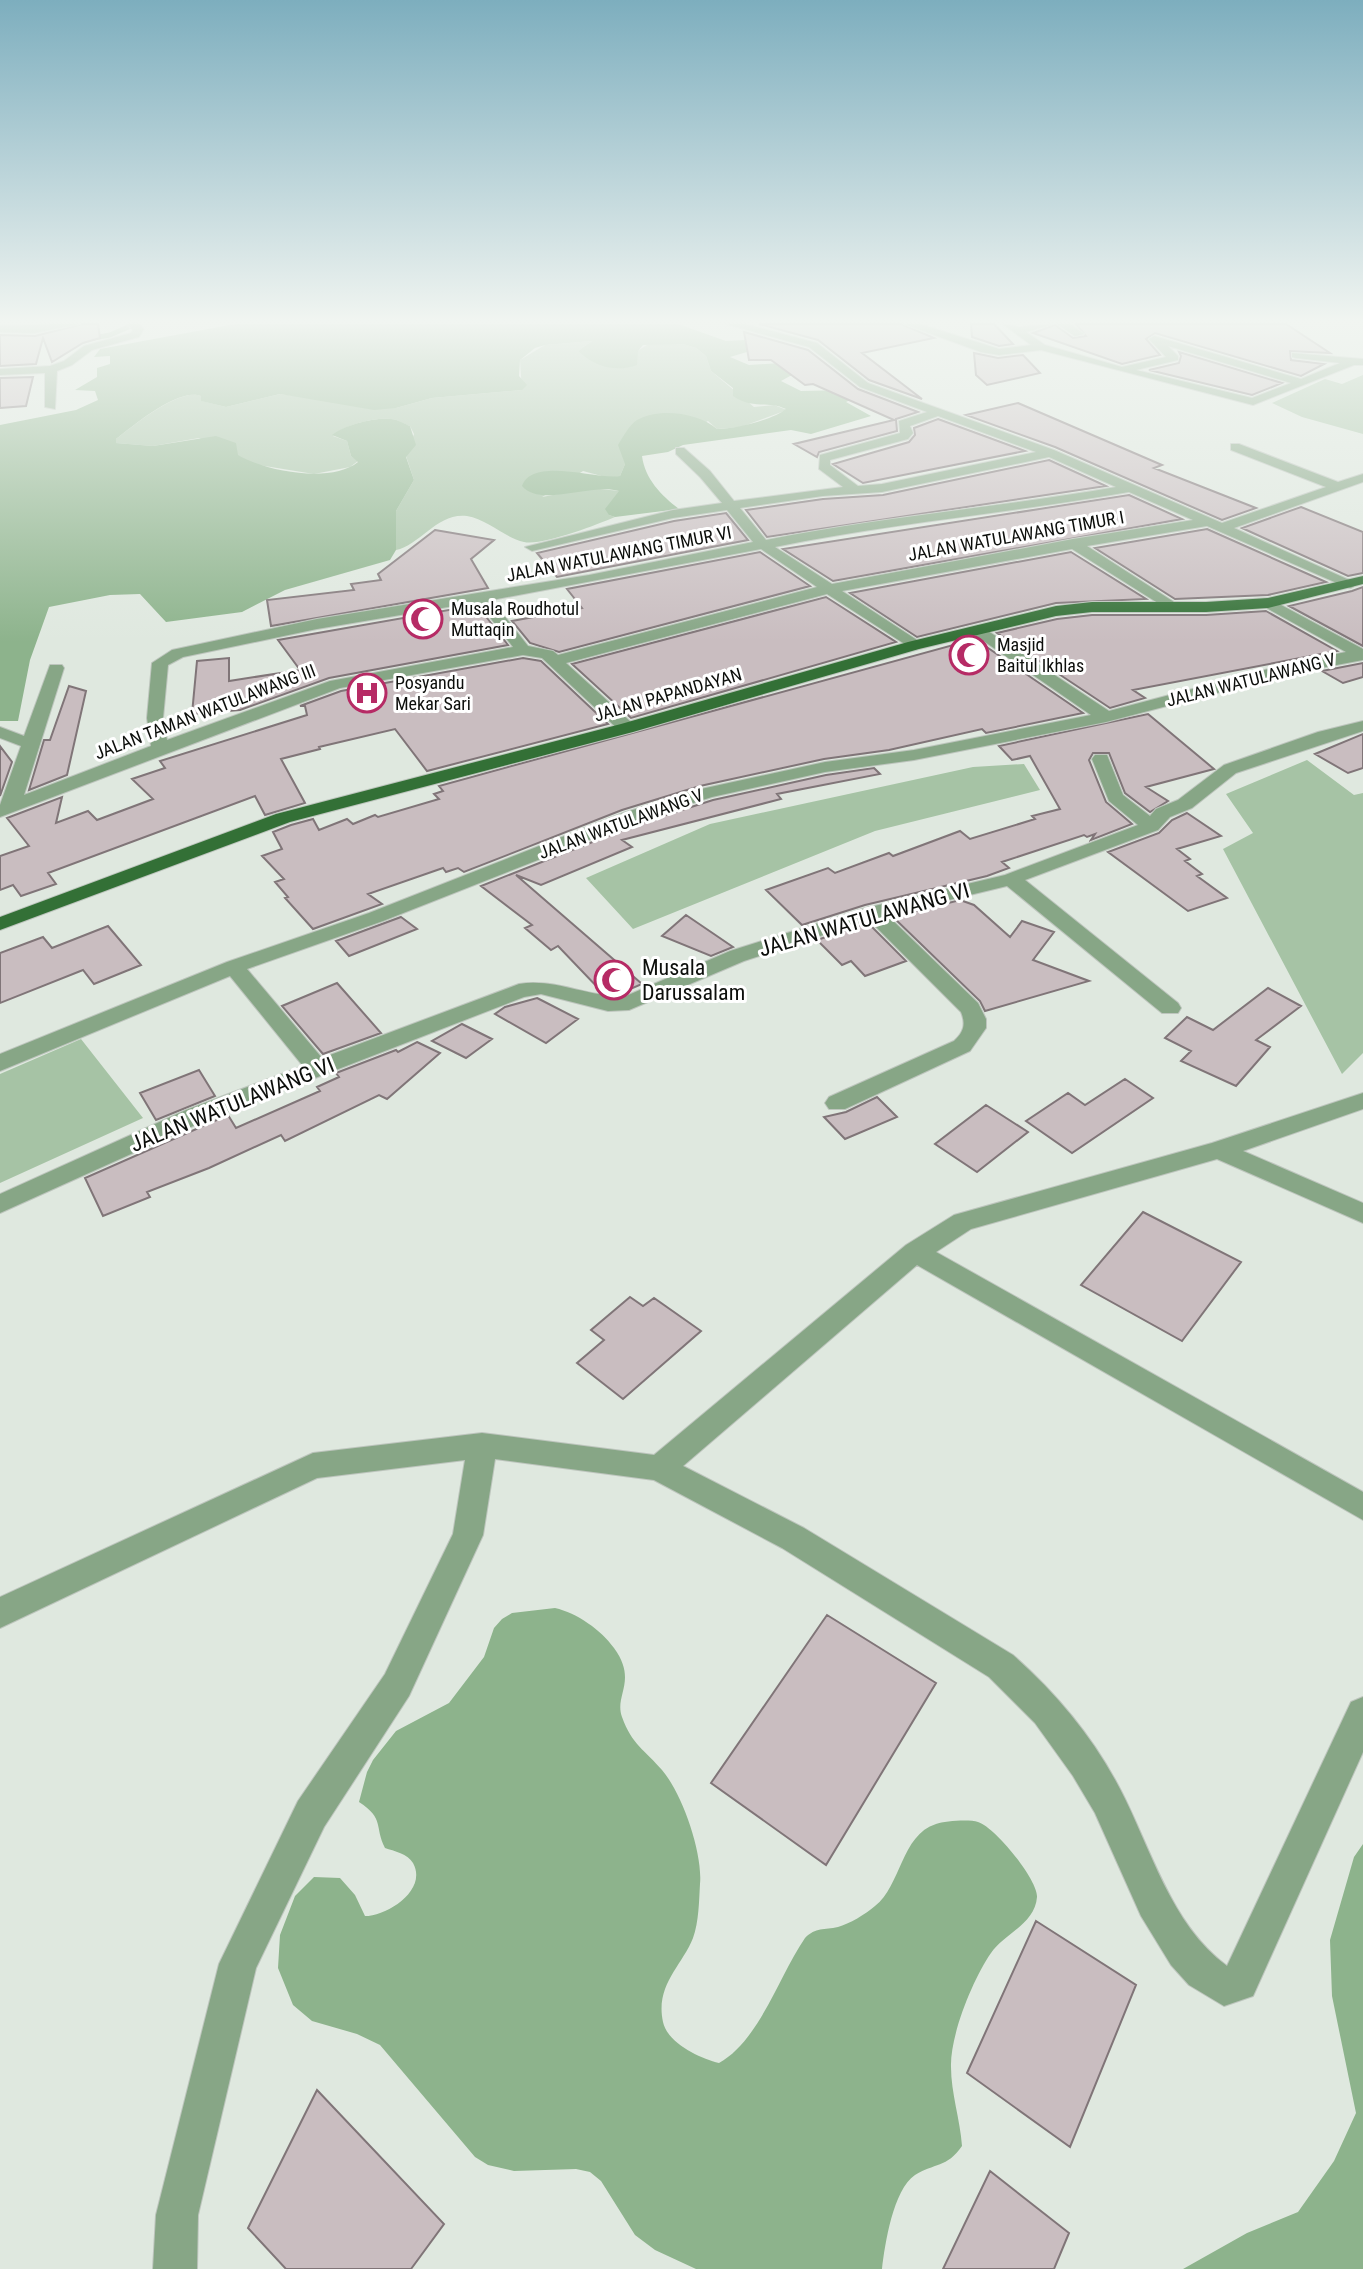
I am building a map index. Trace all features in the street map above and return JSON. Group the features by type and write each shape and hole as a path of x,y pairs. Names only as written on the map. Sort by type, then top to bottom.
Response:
{"main road":[{"name":"JALAN PAPANDAYAN","path":"0,924 283,818 627,728 914,645 1056,611 1268,603 1357,582"}],"street":[{"path":"854,489 823,466 824,458 904,436 906,430"},
{"path":"987,430 1050,453 1208,522 1357,582"},
{"path":"1235,447 1338,487"},
{"path":"680,451 731,505 762,544 914,645"},
{"path":"532,547 626,523 731,505 902,484 1050,453"},
{"path":"1223,527 1363,478"},
{"name":"JALAN WATULAWANG TIMUR VI","path":"160,751 155,718 160,663 168,657 348,618 483,598 848,528 1029,506 1130,488"},
{"name":"JALAN WATULAWANG TIMUR I","path":"555,661 832,588 1073,543 1208,522"},
{"path":"1073,543 1169,605"},
{"path":"483,598 523,650 547,654 627,728"},
{"path":"1268,603 1362,654"},
{"path":"977,630 1106,717"},
{"name":"JALAN TAMAN WATULAWANG III","path":"6,809 249,714 336,684 523,650"},
{"name":"JALAN WATULAWANG V","path":"0,1063 234,967 376,917 630,817 707,793 825,767 914,755 1106,717 1287,669 1362,654"},
{"path":"6,809 56,668"},
{"name":"JALAN WATULAWANG VI","path":"0,1204 194,1116 519,991 541,987 608,1004 629,1003 737,956 873,912 1011,879 1151,826 1163,813 1185,804 1230,769 1324,736 1363,726"},
{"path":"0,732 30,744"},
{"path":"1101,759 1115,797 1151,826"},
{"path":"1011,879 1170,1008"},
{"path":"837,1103 962,1046 974,1032 975,1018 970,1008 873,912"},
{"path":"234,967 317,1068"},
{"path":"659,1468 915,1252 963,1222 1219,1150 1363,1101"},
{"path":"1219,1150 1363,1214"},
{"path":"915,1252 1363,1507"},
{"path":"175,2269 177,2215 238,1964 311,1814 397,1685 468,1535 482,1445"},
{"path":"0,1613 313,1466 482,1445 659,1468 793,1538 1001,1666 1029,1689 1057,1723 1106,1799 1180,1946 1208,1977 1224,1987 1239,1982 1363,1714"}],"green space":[{"path":"0,430 128,430 116,439 116,443 153,446 216,436 236,443 238,455 250,461 281,470 315,474 346,469 358,462 351,456 347,441 332,435 337,431 411,430 416,445 406,457 414,480 396,511 396,550 390,560 285,590 242,612 166,622 140,594 110,595 49,607 30,660 18,721 0,721"},
{"path":"128,430 342,430 333,436 347,441 351,456 358,461 350,467 314,474 253,464 199,438 153,446 116,443 116,439"},
{"path":"412,430 691,430 625,464 620,476 609,478 583,471 542,497 590,488 620,491 609,515 615,517 556,538 524,542 474,518 457,516 396,550 396,511 414,480 406,456 414,434"},
{"path":"628,430 825,430 811,434 791,430 683,445 668,452 642,456 655,486 679,509 615,517 605,509 619,491 607,489 541,495 522,486 528,477 538,472 620,476 625,464 618,445"},
{"path":"1307,760 1354,795 1363,793 1363,1053 1342,1074 1223,849 1253,833 1226,794"},
{"path":"1024,764 1040,790 875,831 633,929 586,878 710,824 973,767"},
{"path":"81,1039 143,1118 0,1183 0,1074"},
{"path":"555,1608 588,1623 614,1648 624,1670 622,1717 635,1741 662,1770 677,1793 695,1840 700,1871 696,1925 693,1938 666,1987 662,2009 666,2030 686,2049 719,2063 733,2053 757,2024 805,1938 817,1930 847,1924 875,1906 891,1886 915,1839 936,1824 969,1821 985,1826 1004,1843 1031,1879 1037,1897 1035,1906 1025,1922 997,1946 984,1964 970,1992 954,2039 951,2077 962,2146 946,2162 922,2171 907,2182 891,2218 882,2269 696,2269 655,2250 635,2235 601,2181 590,2172 576,2169 514,2171 488,2165 475,2157 380,2045 357,2034 312,2021 293,2005 278,1968 280,1935 295,1896 314,1877 340,1878 355,1895 365,1916 384,1912 394,1906 403,1900 415,1883 416,1873 411,1860 385,1848 376,1818 359,1802 373,1760 396,1731 449,1703 484,1657 494,1628 502,1619 512,1613"},
{"path":"1363,1844 1363,2269 1183,2269 1247,2233 1298,2212 1334,2161 1356,2113 1332,1996 1330,1940 1354,1857"}],"building":[{"path":"853,430 897,430 819,452 817,457 794,444"},
{"path":"914,430 968,430 1025,451 863,483 833,464 909,442 915,435"},
{"path":"1007,430 1080,430 1162,465 1154,468 1256,508 1222,520 1055,447"},
{"path":"1049,460 1106,486 767,537 746,510 823,499 883,495"},
{"path":"1129,495 1182,519 833,581 783,549"},
{"path":"1301,507 1363,532 1363,573 1348,576 1242,528"},
{"path":"726,513 748,540 557,577 537,553 674,521"},
{"path":"1207,529 1326,582 1268,595 1175,599 1095,548"},
{"path":"435,530 494,540 471,559 488,588 271,626 267,600 354,590 351,584 381,580 378,574"},
{"path":"760,552 810,586 559,652 530,643 512,621 582,608 567,589"},
{"path":"1071,552 1146,599 1056,603 917,637 850,593"},
{"path":"1363,587 1363,646 1289,606 1352,591"},
{"path":"826,597 896,642 631,718 572,664"},
{"path":"477,605 508,645 329,678 240,710 192,714 197,661 229,658 229,681 300,670 278,640"},
{"path":"1266,611 1337,651 1133,690 1145,698 1110,708 997,633 1057,619 1092,615 1206,615"},
{"path":"975,639 1083,713 986,733 982,729 889,750 824,759 700,786 622,810 464,872 458,868 446,872 443,868 368,894 382,904 313,929 285,898 288,897 275,882 284,879 262,856 282,849 273,832 291,825 313,819 319,830 347,819 353,824 375,815 378,817 439,799 434,794 443,791 439,786"},
{"path":"523,658 541,661 608,724 427,771 395,729 319,747 281,759 305,803 265,815 255,796 48,873 56,884 21,896 13,885 0,890 0,856 29,846 7,818 62,797 56,823 88,811 97,820 153,799 132,779 165,768 160,761 307,715 305,706 300,706 341,691"},
{"path":"1363,663 1363,677 1343,683 1322,671"},
{"path":"69,686 86,691 67,775 29,790 44,740 50,740"},
{"path":"1148,714 1214,769 1146,787 1168,801 1150,812 1125,793 1109,753 1093,753 1089,760 1106,802 1132,824 1091,840 1095,834 1002,862 1009,868 987,876 865,905 802,925 766,890 828,868 835,873 889,853 893,856 960,831 970,839 1060,809 1030,756 1012,760 999,746"},
{"path":"1363,734 1363,768 1348,773 1315,754"},
{"path":"0,746 12,762 0,796"},
{"path":"874,768 880,774 777,794 781,799 622,840 632,847 541,885 516,875 642,984 621,993 602,992 558,946 551,950 525,928 532,925 481,886 638,824 713,800 826,775"},
{"path":"1187,813 1221,836 1177,849 1190,859 1185,861 1202,874 1197,876 1227,898 1188,911 1108,852 1159,833 1172,820"},
{"path":"960,900 974,905 1010,937 1022,921 1054,932 1033,960 1089,981 985,1011 980,1001 893,917"},
{"path":"686,915 733,947 711,956 662,936"},
{"path":"401,917 417,929 349,956 336,941"},
{"path":"868,923 906,961 865,976 851,961 842,965 817,940"},
{"path":"108,926 141,965 94,984 83,970 0,1003 0,953 43,937 52,948"},
{"path":"337,983 381,1033 323,1054 282,1006"},
{"path":"1268,988 1301,1006 1256,1040 1270,1047 1236,1086 1181,1061 1191,1051 1165,1038 1187,1017 1213,1030"},
{"path":"537,998 578,1019 546,1043 495,1014 505,1007"},
{"path":"462,1024 492,1039 466,1058 432,1041"},
{"path":"417,1042 440,1053 387,1099 379,1095 285,1141 281,1135 147,1192 150,1197 103,1216 85,1178 228,1115 236,1128 320,1091 317,1087 339,1077 336,1073 396,1050 398,1052"},
{"path":"199,1070 215,1096 156,1120 140,1093"},
{"path":"1125,1079 1153,1098 1072,1153 1026,1121 1068,1093 1085,1105"},
{"path":"877,1097 897,1117 845,1139 824,1117 846,1112"},
{"path":"986,1105 1028,1132 977,1172 935,1144"},
{"path":"1143,1212 1241,1262 1182,1341 1081,1285"},
{"path":"630,1297 643,1306 654,1298 701,1331 623,1399 577,1363 604,1340 591,1330"},
{"path":"827,1615 936,1683 826,1865 711,1783"},
{"path":"1036,1921 1136,1985 1070,2147 967,2073"},
{"path":"317,2090 444,2224 411,2269 286,2269 248,2228"},
{"path":"990,2171 1069,2233 1054,2269 943,2269"}],"place":[{"name":"Musala Roudhotul Muttaqin","path":"423,619"},
{"name":"Masjid Baitul Ikhlas","path":"969,655"},
{"name":"Posyandu Mekar Sari","path":"367,693"},
{"name":"Musala Darussalam","path":"614,980"}]}
